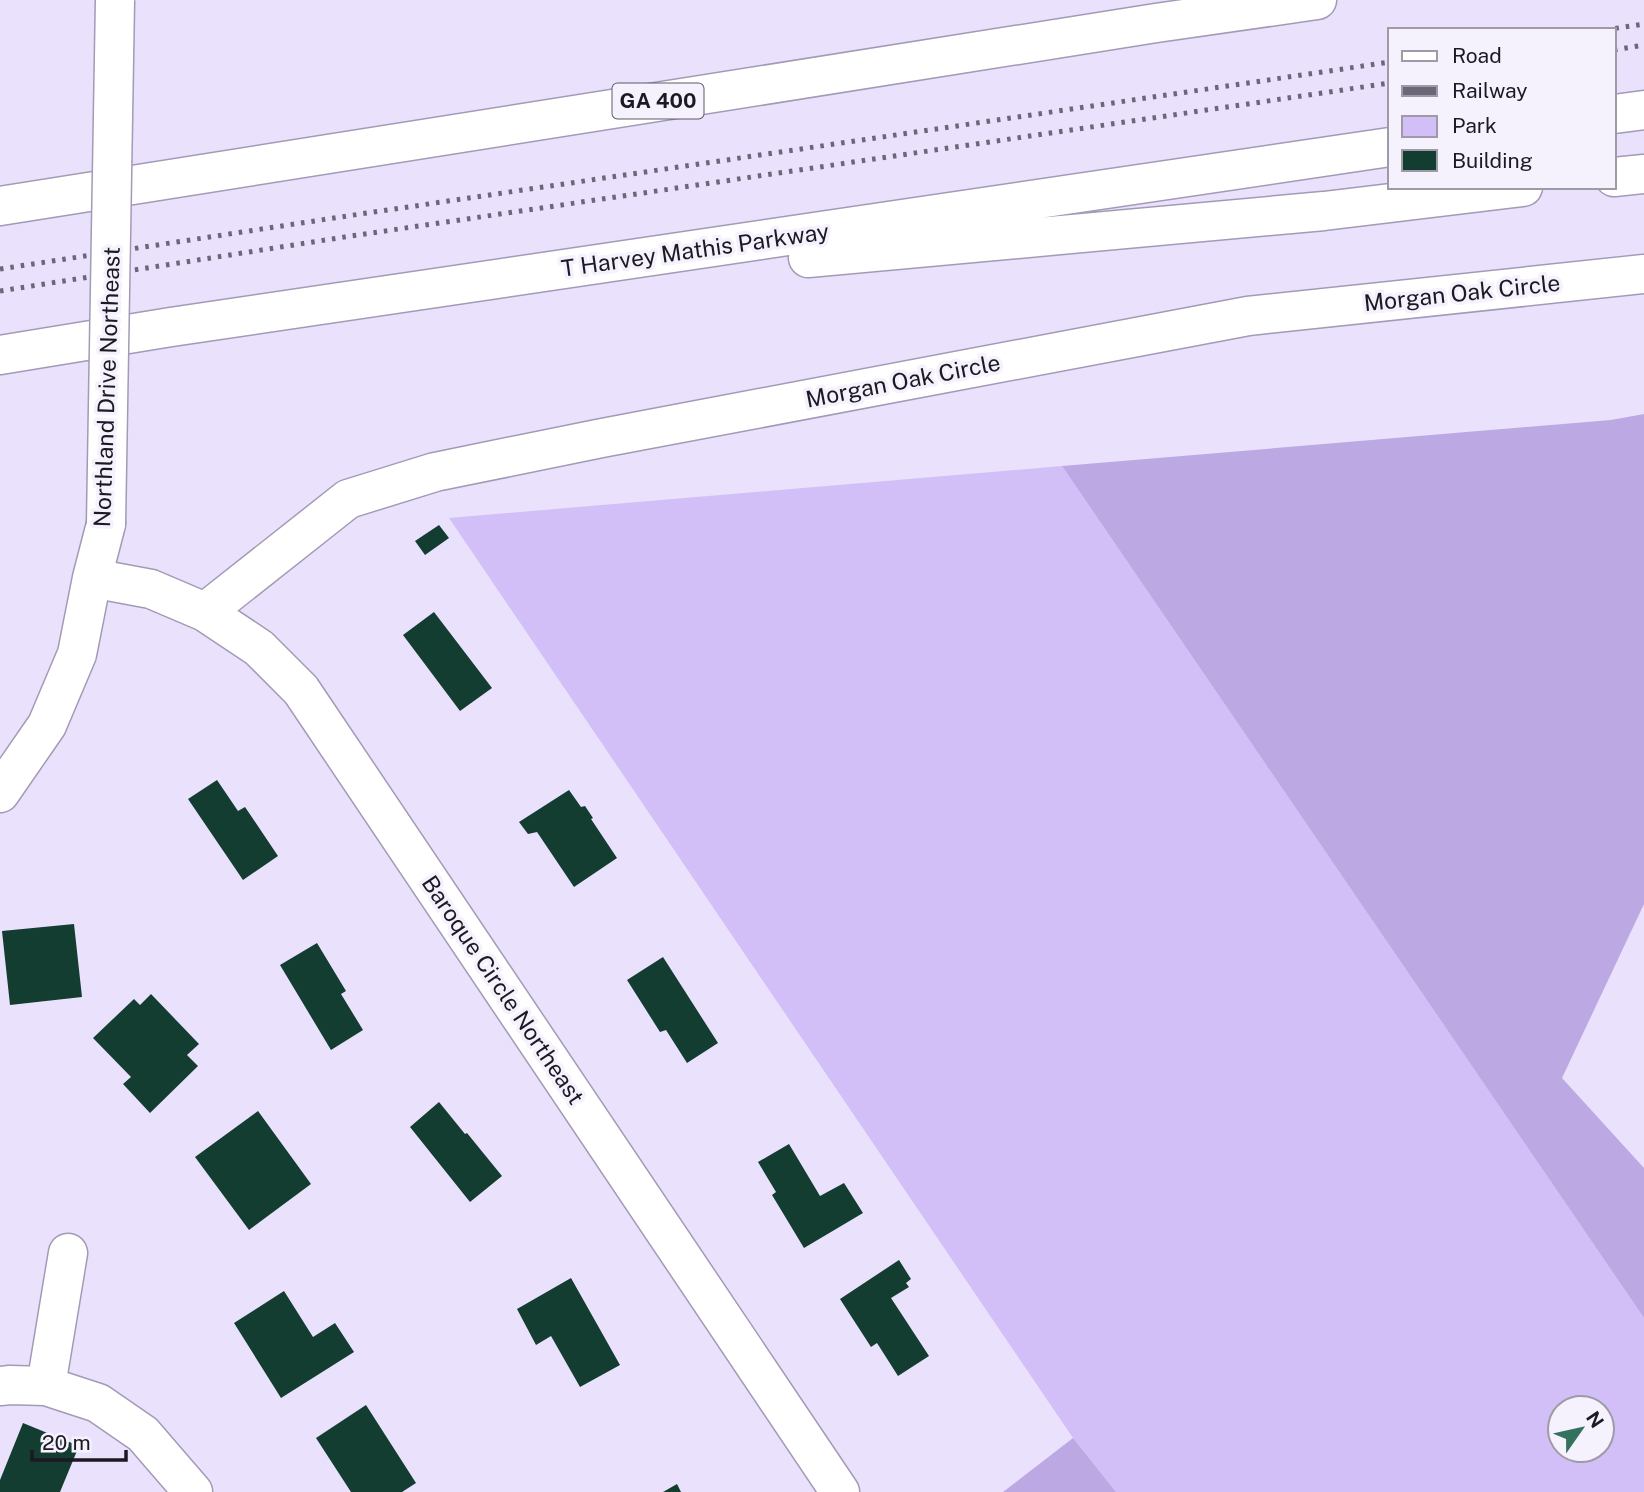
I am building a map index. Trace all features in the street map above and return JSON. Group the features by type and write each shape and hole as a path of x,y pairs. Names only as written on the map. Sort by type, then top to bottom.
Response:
{"main road":[{"name":"Northland Drive Northeast","path":"0,793 47,725 77,654 106,524 115,0"},
{"path":"1156,23 1207,0"},
{"name":"GA 400","path":"0,206 1156,23 1317,0"},
{"path":"1616,114 1644,110"},
{"name":"T Harvey Mathis Parkway","path":"0,355 171,327 1388,147"},
{"path":"1616,177 1644,174"},
{"path":"356,300 1325,211 1506,189"},
{"name":"Morgan Oak Circle","path":"205,612 348,499 435,472 1248,316 1644,274"},
{"name":"Baroque Circle Northeast","path":"92,578 150,589 205,612 259,648 300,690 840,1492"},
{"path":"46,1386 68,1253"},
{"path":"0,1386 46,1386 98,1403 143,1434 193,1492"}],"green space":[{"path":"1062,466 1644,1318 1644,1492 1116,1492 1073,1438 449,518"}],"shaded area":[{"path":"1644,414 1644,904 1562,1078 1644,1168 1644,1318 1062,466 1611,420"},
{"path":"1073,1438 1116,1492 1003,1492"}],"building":[{"path":"439,525 449,538 425,555 415,541"},
{"path":"434,612 492,688 460,711 403,635"},
{"path":"217,780 238,811 245,807 278,856 243,880 188,799"},
{"path":"569,790 581,807 585,806 617,858 574,887 537,832 528,834 519,822"},
{"path":"74,924 82,997 10,1005 2,931"},
{"path":"317,943 346,991 341,994 363,1030 331,1050 280,965"},
{"path":"663,957 718,1043 687,1063 666,1030 660,1032 627,980"},
{"path":"151,994 199,1044 187,1055 198,1066 150,1113 123,1084 131,1077 93,1038 134,999 140,1005"},
{"path":"439,1102 502,1176 470,1202 410,1127"},
{"path":"258,1111 311,1184 249,1230 195,1157"},
{"path":"789,1144 820,1196 844,1183 863,1213 804,1248 772,1195 776,1192 758,1162"},
{"path":"899,1260 911,1279 906,1283 909,1287 891,1298 929,1356 898,1376 877,1343 871,1347 840,1299"},
{"path":"571,1278 620,1365 580,1387 551,1336 536,1345 517,1309"},
{"path":"284,1291 313,1337 335,1323 354,1352 281,1398 234,1323"},
{"path":"366,1405 416,1483 402,1492 351,1492 316,1438"},
{"path":"23,1423 79,1446 60,1492 0,1492 0,1480"},
{"path":"677,1484 681,1492 663,1492"}],"railway":[{"path":"1616,28 1644,24"},
{"path":"1616,50 1644,45"},
{"path":"0,269 1388,62"},
{"path":"0,291 351,236 1388,83"}]}
